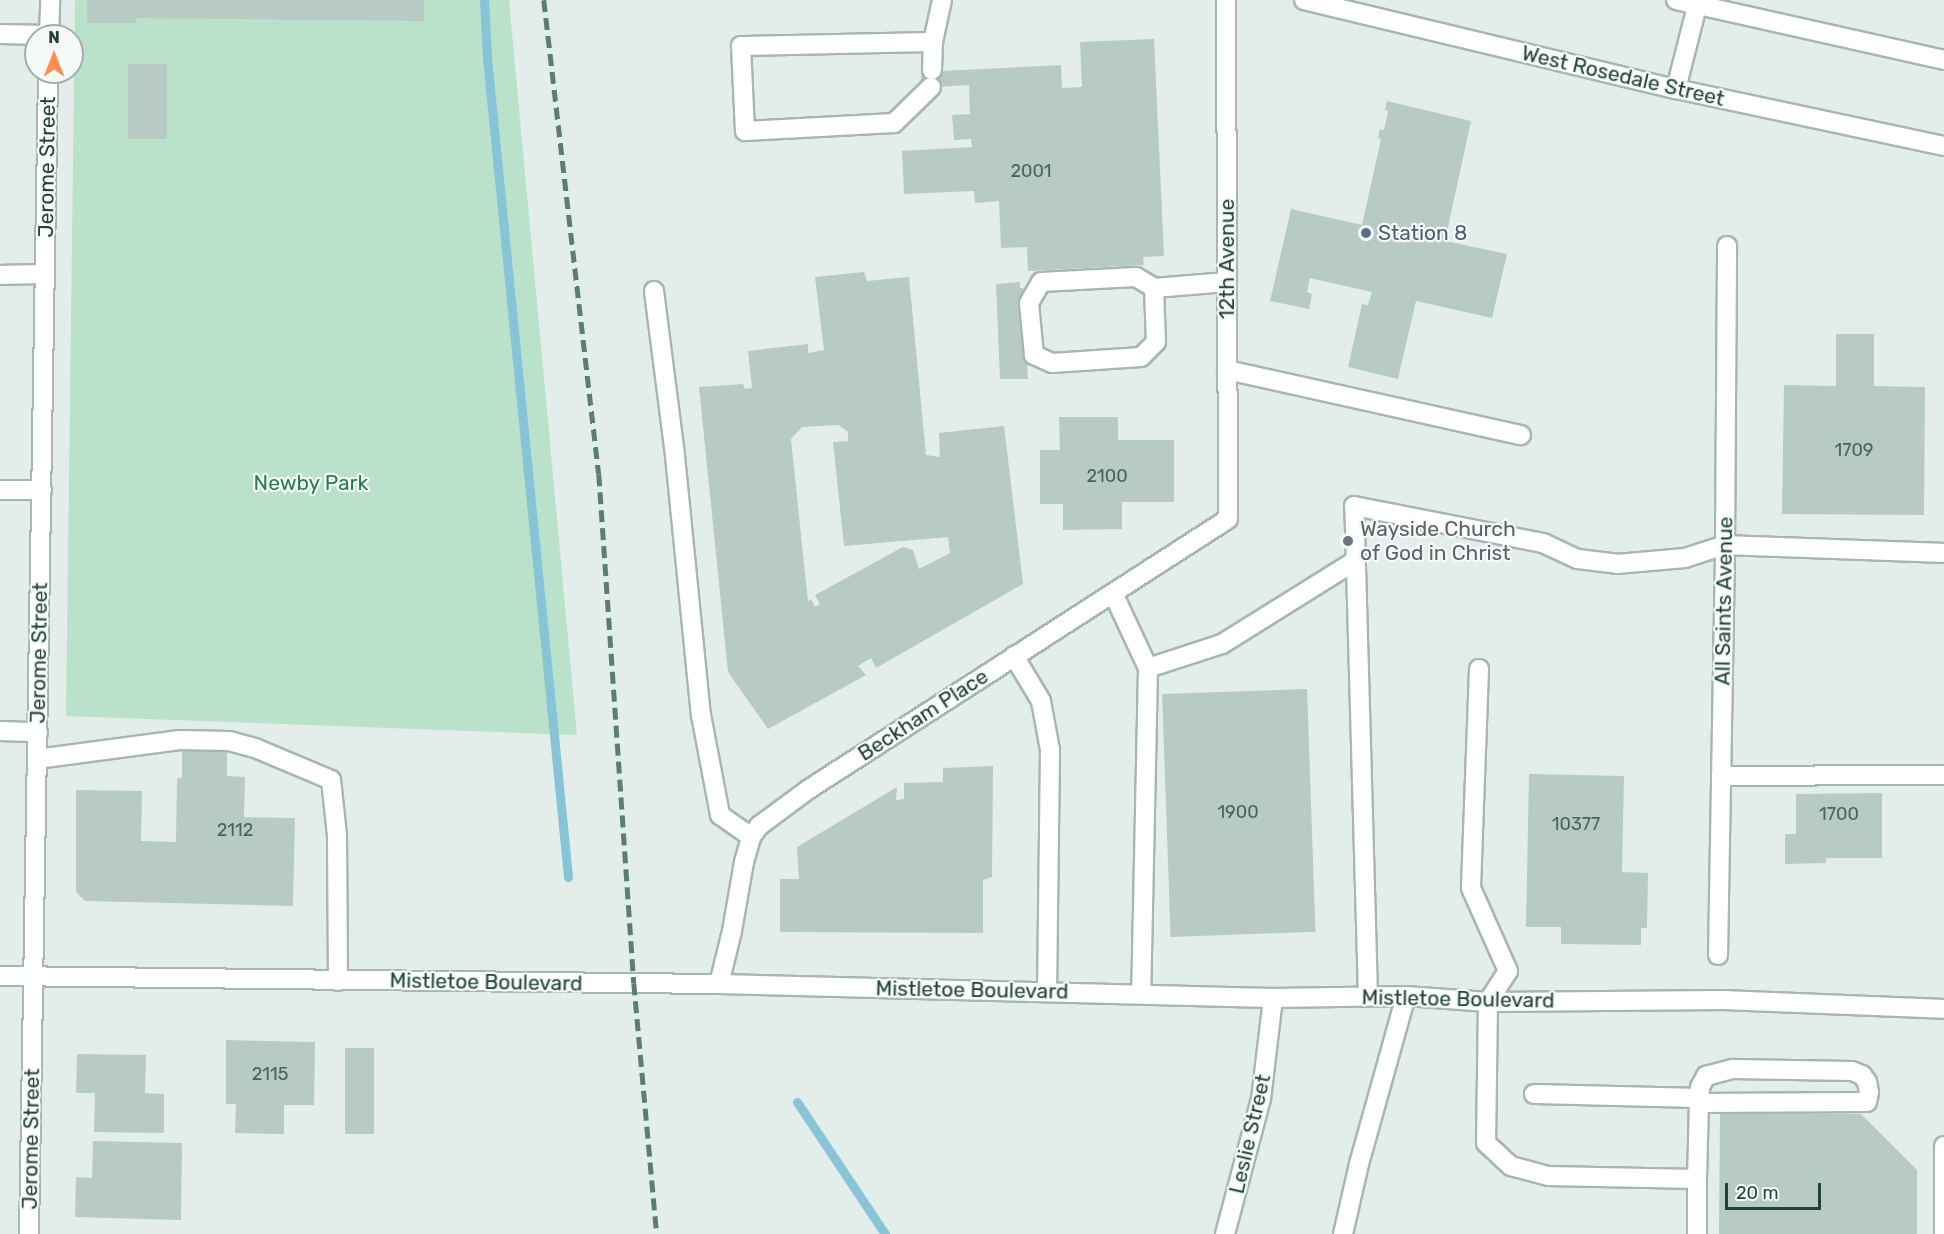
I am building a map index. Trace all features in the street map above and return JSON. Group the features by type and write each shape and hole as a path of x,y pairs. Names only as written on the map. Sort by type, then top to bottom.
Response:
{"street":[{"path":"49,24 50,0"},
{"path":"933,42 741,46 745,131 894,123 932,79 933,42 942,0"},
{"name":"12th Avenue","path":"1226,0 1228,519"},
{"name":"West Rosedale Street","path":"1304,0 1676,89 1944,146"},
{"path":"1676,0 1944,60"},
{"path":"1676,89 1697,6"},
{"path":"0,34 24,34"},
{"name":"Jerome Street","path":"29,1234 48,84"},
{"name":"All Saints Avenue","path":"1718,955 1727,246"},
{"path":"0,275 45,274"},
{"path":"1154,288 1156,342 1141,357 1052,363 1034,356 1029,303 1041,282 1136,277 1154,288 1227,282"},
{"path":"654,291 675,456 701,715 720,815 751,837 719,984"},
{"path":"1227,370 1521,435"},
{"path":"0,490 42,490"},
{"path":"1368,996 1354,506 1543,543 1578,559 1617,564 1684,558 1725,545 1944,553"},
{"name":"Beckham Place","path":"751,837 759,826 809,789 1228,519"},
{"path":"1148,668 1222,644 1355,561"},
{"path":"1113,593 1148,668 1141,994"},
{"path":"1014,656 1041,701 1050,750 1047,992"},
{"path":"1479,669 1471,888 1508,971 1488,1002 1486,1143 1511,1166 1548,1176 1697,1179"},
{"path":"0,731 38,732"},
{"path":"37,759 180,740 229,741 255,748 331,780 337,835 338,981"},
{"path":"1721,776 1944,775"},
{"name":"Mistletoe Boulevard","path":"0,976 719,984 1273,998 1406,996 1488,1002 1723,1000 1944,1009"},
{"path":"1343,1234 1359,1164 1406,996"},
{"name":"Leslie Street","path":"1225,1234 1261,1099 1273,998"},
{"path":"1534,1094 1700,1101 1867,1102 1869,1092 1867,1082 1862,1076 1852,1071 1733,1069 1707,1077 1700,1087 1700,1101 1697,1179 1697,1234"},
{"path":"1944,1146 1944,1234"}],"green space":[{"name":"Newby Park","path":"75,0 509,0 577,735 66,716 74,84 84,84 84,24 75,24"}],"building":[{"path":"87,0 424,0 424,21 136,18 136,23 87,23"},
{"path":"1154,39 1164,256 1143,257 1144,265 1028,271 1027,247 1001,248 999,201 975,203 974,191 904,194 902,151 972,147 971,139 954,140 952,115 970,114 969,85 921,88 921,72 1061,65 1062,88 1082,87 1080,42"},
{"path":"128,64 167,64 167,139 128,139"},
{"name":"Station 8","path":"1387,101 1471,121 1445,241 1507,254 1492,318 1416,301 1398,379 1348,367 1362,304 1368,305 1372,292 1310,278 1307,292 1312,294 1309,309 1270,301 1291,209 1362,225 1381,139 1378,138 1380,129 1384,130 1388,111 1385,110"},
{"path":"864,272 867,281 909,277 926,455 940,457 939,433 1004,426 1023,584 876,668 871,658 858,666 866,675 768,729 728,672 699,387 743,384 745,389 752,388 748,351 808,344 808,353 824,350 815,277","holes":["839,425 848,432 848,441 833,442 844,546 948,537 950,553 919,569 913,550 903,547 815,595 820,604 815,607 811,599 808,602 791,439 802,427"]},
{"path":"1020,282 1020,288 1023,288 1028,379 1000,379 996,284"},
{"path":"1836,334 1874,334 1874,386 1925,387 1924,515 1782,514 1784,385 1836,386"},
{"path":"1059,417 1118,417 1118,440 1174,440 1174,502 1122,502 1122,529 1063,530 1063,504 1040,504 1040,450 1060,450"},
{"path":"1307,689 1315,932 1171,937 1162,694"},
{"path":"182,751 227,752 227,776 245,777 244,817 295,818 293,906 85,901 76,892 76,790 142,791 141,841 176,842 177,778 182,778"},
{"path":"993,766 992,877 983,880 983,933 780,932 780,879 799,879 797,847 897,787 896,800 904,799 904,783 943,782 943,768"},
{"path":"1529,774 1624,776 1622,872 1648,873 1647,928 1641,928 1641,945 1561,944 1561,927 1526,927"},
{"path":"1882,793 1882,858 1826,858 1826,863 1785,864 1785,834 1796,834 1796,794"},
{"path":"226,1040 315,1042 314,1105 284,1105 284,1134 235,1133 236,1104 226,1104"},
{"path":"345,1048 374,1048 374,1134 345,1134"},
{"path":"77,1054 146,1055 145,1093 164,1094 164,1133 94,1132 95,1093 76,1093"},
{"path":"1720,1114 1861,1114 1917,1170 1917,1234 1719,1234"},
{"path":"93,1141 182,1143 181,1220 75,1217 76,1177 92,1178"}],"waterway":[{"path":"484,0 487,58 568,877"},
{"path":"797,1102 885,1234"}],"railway":[{"path":"544,0 599,474 634,983 657,1234"}],"place":[{"name":"Station 8","path":"1366,233"},
{"name":"Wayside Church of God in Christ","path":"1348,541"}]}
